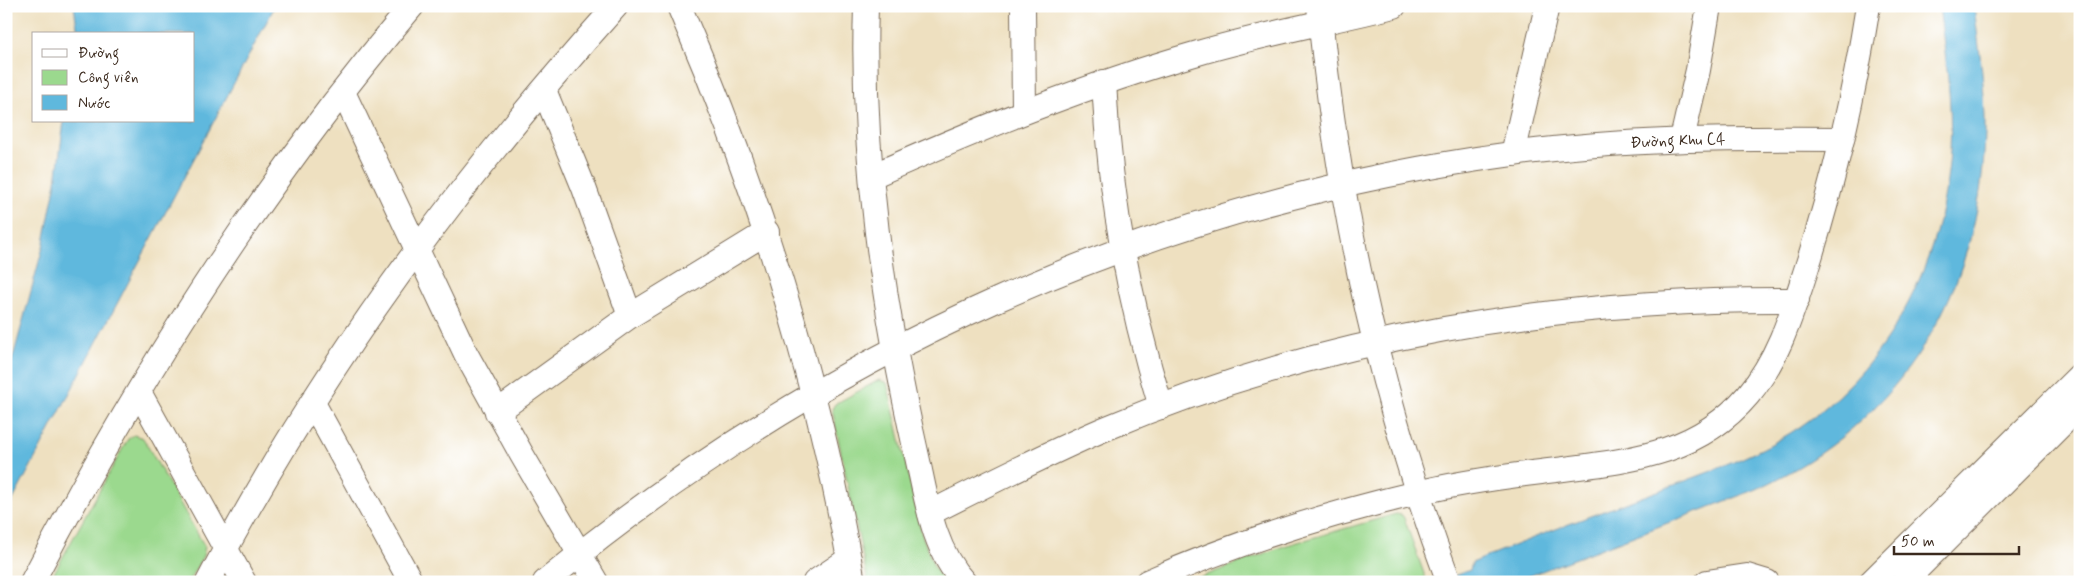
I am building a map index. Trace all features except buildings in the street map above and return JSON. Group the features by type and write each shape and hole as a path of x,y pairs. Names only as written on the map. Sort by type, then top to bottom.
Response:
{"street":[{"path":"32,582 138,392 225,255 343,92 412,6"},
{"path":"208,582 225,549 312,403 416,250 492,152 616,6"},
{"path":"679,6 725,120 767,232 814,393 851,571 815,582"},
{"path":"866,6 867,103 872,176 881,263 894,349 930,513 945,556 964,582"},
{"path":"1022,6 1024,111"},
{"path":"872,176 1024,111 1104,82 1319,15 1394,6"},
{"path":"1512,154 1528,95 1547,6"},
{"path":"1682,140 1698,70 1709,6"},
{"path":"1147,582 1249,540 1317,519 1416,493 1490,479 1640,459 1688,441 1726,416 1748,396 1773,359 1797,300 1825,208 1842,140 1856,76 1868,6"},
{"path":"1319,15 1342,185 1373,343 1416,493 1447,577"},
{"path":"1104,82 1112,186 1121,249 1161,407"},
{"path":"544,90 584,188 630,316"},
{"path":"343,92 416,250 497,412 596,582"},
{"name":"Đường Khu C4","path":"545,582 579,554 689,472 814,393 894,349 1020,290 1121,249 1228,214 1342,185 1512,154 1682,140 1842,140"},
{"path":"497,412 630,316 767,232"},
{"path":"930,513 1032,462 1102,430 1161,407 1293,363 1373,343 1460,326 1565,311 1678,301 1797,300"},
{"path":"1871,582 2080,375"},
{"path":"138,392 244,582"},
{"path":"312,403 410,582"},
{"path":"1904,582 2080,406"},
{"path":"1707,582 1747,576 1755,576 1767,582"}],"green space":[{"path":"879,380 887,383 922,535 934,567 944,582 868,582 832,409 835,404"},
{"path":"134,435 143,438 205,547 203,556 188,582 49,582 128,439"},
{"path":"1396,514 1402,515 1404,518 1427,582 1188,582 1284,546"}],"water":[{"path":"74,6 275,6 6,513 6,383 43,247 56,182 64,122 195,122 195,32 78,32"},
{"path":"1939,6 1974,6 1982,70 1985,118 1980,192 1968,247 1949,298 1924,346 1891,389 1853,428 1808,461 1757,489 1513,582 1437,582 1470,570 1472,563 1495,553 1754,453 1791,433 1808,421 1839,396 1865,367 1889,336 1909,302 1925,266 1937,229 1945,190 1951,133 1948,78"}]}
